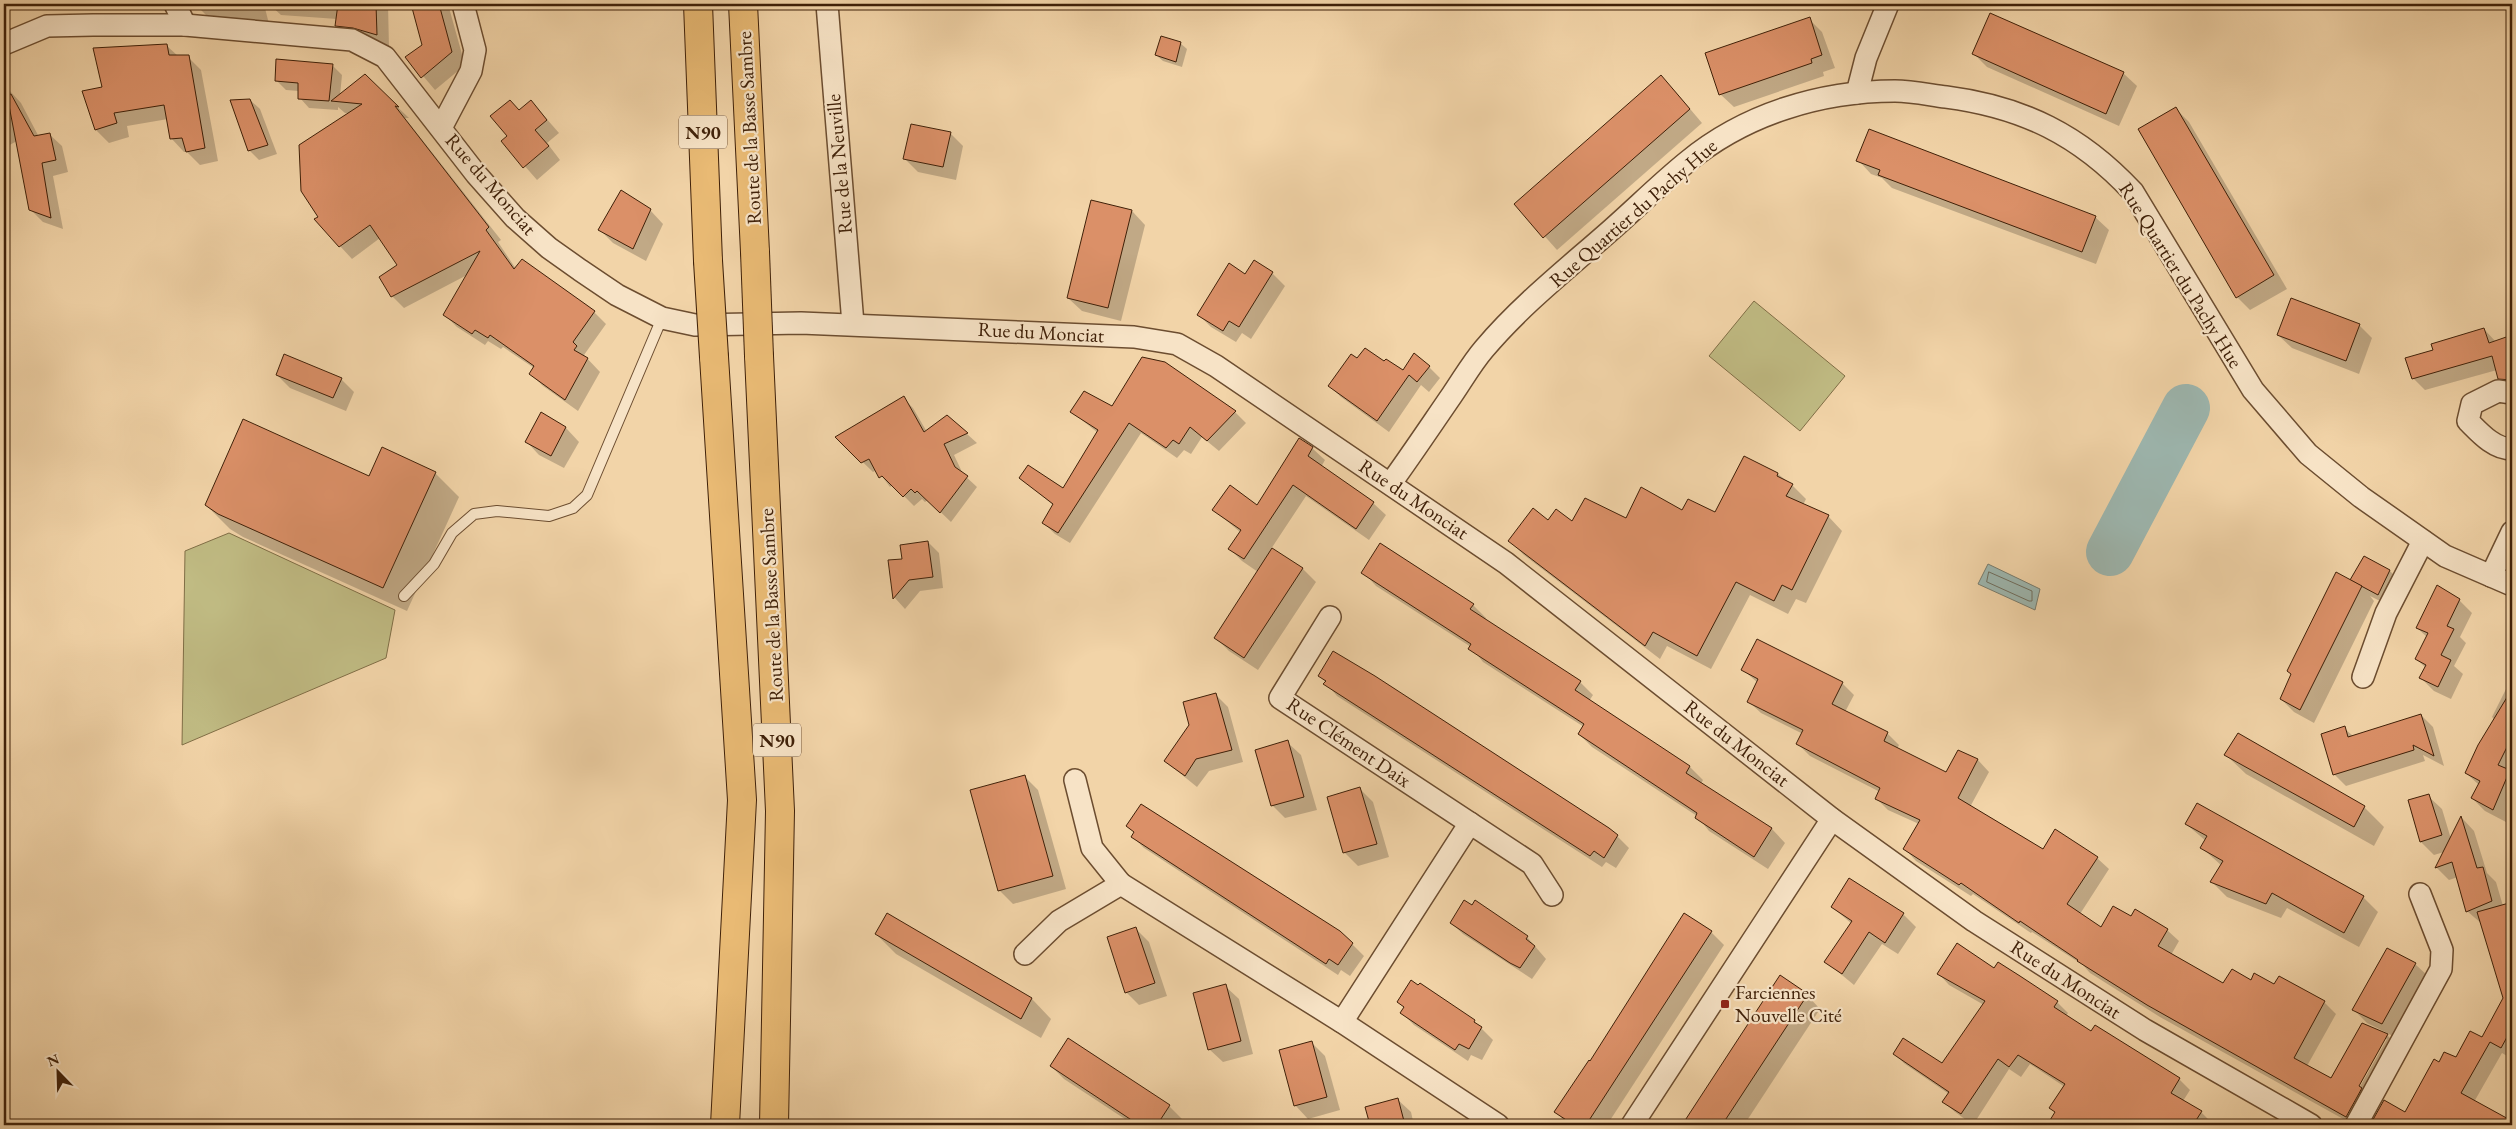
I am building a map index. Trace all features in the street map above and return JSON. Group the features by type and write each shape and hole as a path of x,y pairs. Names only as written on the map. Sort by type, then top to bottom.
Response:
{"highway":[{"name":"Route de la Basse Sambre","path":"698,4 708,261 742,800 725,1125"},
{"name":"Route de la Basse Sambre","path":"743,4 780,811 774,1125"}],"street":[{"path":"176,4 185,25"},
{"name":"Rue du Monciat","path":"441,128 472,70 475,50 463,4"},
{"name":"Rue de la Neuville","path":"827,4 853,324"},
{"path":"1857,93 1866,58 1888,4"},
{"name":"Rue du Monciat","path":"4,44 47,26 185,25 352,40 384,57 476,174 515,218 548,248 617,295 662,318 695,325 853,324 1134,337 1177,344 1216,366 1392,483 1506,562 1832,819 1974,921 2145,1030 2311,1125"},
{"name":"Rue Quartier du Pachy Hue","path":"1392,483 1484,349 1535,297 1688,160 1725,135 1754,120 1833,95 1897,91 1970,100 2020,113 2065,135 2090,151 2133,192 2252,390 2308,454 2361,497 2445,556 2512,585"},
{"path":"2512,393 2498,391 2472,404 2468,421 2485,438 2506,449 2512,449"},
{"path":"2491,576 2512,532"},
{"path":"2363,678 2386,612 2423,541"},
{"name":"Rue Clément Daix","path":"1330,617 1280,698 1532,864 1552,895"},
{"path":"1075,780 1092,848 1121,884 1342,1022 1498,1125"},
{"path":"1632,1125 1832,819"},
{"path":"1342,1022 1470,823"},
{"path":"1026,954 1059,921 1121,884"},
{"path":"2356,1125 2441,969 2442,950 2420,894"}],"lane":[{"path":"404,596 434,564 452,533 474,514 497,511 549,516 573,508 587,495 662,318"}],"shaded area":[{"path":"1754,301 1845,376 1800,431 1709,356"},
{"path":"229,533 395,610 386,658 182,745 185,551"}],"water":[{"path":"1988,564 2040,589 2035,610 1978,584"}],"building":[{"path":"338,4 376,4 377,35 353,28 335,26"},
{"path":"411,4 439,4 452,52 421,78 405,57 422,45"},
{"path":"1990,13 2124,72 2106,114 1972,54"},
{"path":"1810,17 1822,55 1811,59 1812,63 1719,95 1705,53"},
{"path":"1161,36 1181,42 1176,62 1155,55"},
{"path":"167,44 169,55 189,55 205,148 186,152 182,138 170,139 164,105 114,113 117,123 95,130 82,91 102,87 93,48"},
{"path":"276,59 333,64 329,101 298,99 298,83 275,81"},
{"path":"365,74 399,107 395,106 489,227 486,230 514,269 522,259 595,311 573,342 577,346 574,350 588,358 565,400 529,374 534,366 490,335 488,338 475,330 472,334 443,315 480,251 391,297 379,277 397,265 370,225 339,247 314,219 318,217 301,191 299,145 362,104 331,101"},
{"path":"1661,75 1690,109 1543,238 1514,204"},
{"path":"11,94 34,136 50,133 56,160 42,163 51,218 29,210 7,95"},
{"path":"250,99 268,145 248,151 230,100"},
{"path":"510,100 519,110 531,100 547,120 535,130 549,146 523,168 501,141 507,136 490,116"},
{"path":"2176,107 2274,275 2236,298 2138,129"},
{"path":"911,124 951,132 943,167 903,159"},
{"path":"1869,129 2096,216 2082,252 1878,175 1880,170 1856,161"},
{"path":"621,190 651,209 633,249 598,230"},
{"path":"1091,200 1132,210 1108,308 1067,298"},
{"path":"1254,260 1273,272 1239,327 1229,321 1223,331 1197,315 1229,263 1245,274"},
{"path":"2291,298 2360,324 2346,361 2277,335"},
{"path":"2484,328 2489,343 2512,335 2512,380 2498,379 2492,356 2412,379 2405,358 2433,350 2431,344"},
{"path":"1365,348 1384,361 1386,359 1403,370 1414,353 1430,366 1417,382 1409,375 1377,421 1328,386 1351,354 1357,358"},
{"path":"284,354 342,378 333,398 276,375"},
{"path":"1142,357 1165,362 1236,411 1207,441 1190,427 1179,444 1173,440 1166,448 1129,423 1058,533 1042,523 1053,504 1019,478 1028,465 1063,488 1098,430 1070,412 1084,391 1112,406"},
{"path":"904,396 924,432 947,415 968,433 944,444 955,467 968,476 940,513 917,491 915,493 911,489 903,497 882,476 879,478 869,459 861,463 835,437"},
{"path":"541,412 566,427 551,456 525,442"},
{"path":"243,419 369,476 382,447 436,472 383,588 218,514 205,505"},
{"path":"1299,438 1313,447 1308,456 1374,502 1356,529 1293,485 1244,559 1228,549 1241,530 1212,510 1230,485 1257,505"},
{"path":"1744,456 1778,473 1777,476 1793,484 1786,496 1829,515 1792,590 1782,585 1774,601 1736,582 1697,656 1653,632 1645,646 1508,541 1533,508 1548,520 1556,509 1572,521 1585,498 1626,518 1641,487 1682,510 1688,499 1715,512"},
{"path":"928,541 933,577 909,580 893,599 888,560 902,559 900,545"},
{"path":"1380,543 1474,604 1470,609 1581,681 1575,690 1690,766 1686,773 1772,828 1754,857 1695,818 1697,813 1578,734 1584,724 1468,649 1471,644 1361,573"},
{"path":"1272,548 1303,568 1244,658 1214,638"},
{"path":"2364,556 2390,570 2378,595 2350,580"},
{"path":"2336,572 2362,586 2300,710 2280,699 2291,674 2287,671"},
{"path":"2437,585 2460,599 2447,626 2454,629 2441,655 2451,660 2438,687 2419,678 2426,665 2415,659 2428,633 2416,628"},
{"path":"1757,639 1843,682 1832,704 1888,732 1884,741 1946,772 1958,750 1978,759 1958,798 2043,849 2055,829 2098,857 2067,904 2101,927 2113,906 2131,916 2135,909 2168,929 2158,946 2223,983 2232,969 2251,980 2254,973 2274,984 2279,976 2325,1001 2294,1058 2331,1078 2362,1023 2388,1034 2359,1086 2362,1088 2346,1117 2147,1005 2077,961 2020,921 2019,923 1961,883 1959,885 1903,849 1920,820 1875,799 1880,788 1796,744 1803,730 1747,702 1758,679 1741,670"},
{"path":"1333,651 1375,676 1609,828 1618,835 1604,858 1594,851 1590,856 1323,684 1326,681 1318,676"},
{"path":"2512,689 2512,737 2498,765 2510,770 2493,810 2471,798 2480,781 2465,773 2478,745"},
{"path":"1216,693 1232,750 1196,759 1185,776 1164,761 1189,725 1183,702"},
{"path":"2421,714 2434,756 2413,745 2414,750 2333,775 2321,734 2345,726 2348,737"},
{"path":"2238,733 2365,806 2354,827 2224,755"},
{"path":"1288,740 1304,797 1271,806 1255,750"},
{"path":"1025,775 1053,876 998,891 970,790"},
{"path":"1360,787 1377,844 1343,853 1327,797"},
{"path":"2429,794 2442,835 2420,842 2408,800"},
{"path":"2197,803 2364,896 2344,933 2272,893 2266,904 2210,882 2223,861 2200,848 2207,836 2185,824"},
{"path":"1141,804 1340,931 1353,943 1338,965 1329,959 1326,964 1131,837 1134,832 1126,826"},
{"path":"2461,816 2477,868 2483,867 2492,901 2466,912 2452,862 2435,868"},
{"path":"1849,878 1904,913 1885,943 1869,932 1842,974 1824,962 1852,921 1831,907"},
{"path":"1464,900 1472,905 1475,900 1528,936 1526,939 1535,946 1520,968 1450,923"},
{"path":"2509,903 2512,916 2512,1028 2501,1048 2490,1042 2461,1093 2512,1121 2512,1125 2370,1125 2384,1100 2405,1112 2434,1059 2439,1062 2444,1052 2456,1057 2470,1031 2482,1037 2503,998 2477,912"},
{"path":"887,913 1032,998 1021,1019 875,934"},
{"path":"1684,913 1712,931 1586,1125 1574,1125 1554,1112 1590,1061"},
{"path":"1136,927 1155,983 1125,993 1107,937"},
{"path":"1957,943 1994,968 1998,962 2020,976 2058,1001 2054,1007 2091,1031 2095,1025 2180,1078 2171,1093 2202,1111 2193,1125 2047,1125 2055,1112 2049,1108 2065,1084 2018,1055 2009,1067 1998,1059 1961,1114 1942,1102 1949,1092 1893,1054 1903,1038 1942,1063 1985,1001 1937,974"},
{"path":"2387,948 2416,963 2382,1024 2352,1010"},
{"path":"1780,975 1808,994 1722,1125 1682,1125"},
{"path":"1411,980 1418,985 1420,983 1475,1020 1474,1022 1482,1027 1469,1049 1459,1044 1455,1050 1400,1013 1404,1007 1397,1002"},
{"path":"1226,984 1241,1041 1208,1050 1193,993"},
{"path":"1068,1038 1170,1105 1157,1125 1139,1125 1050,1066"},
{"path":"1312,1041 1327,1097 1294,1106 1279,1050"},
{"path":"1398,1098 1405,1125 1370,1125 1365,1107"}],"waterway":[{"path":"2110,552 2186,408"}],"place":[{"name":"Farciennes Nouvelle Cité","path":"1725,1004"}]}
